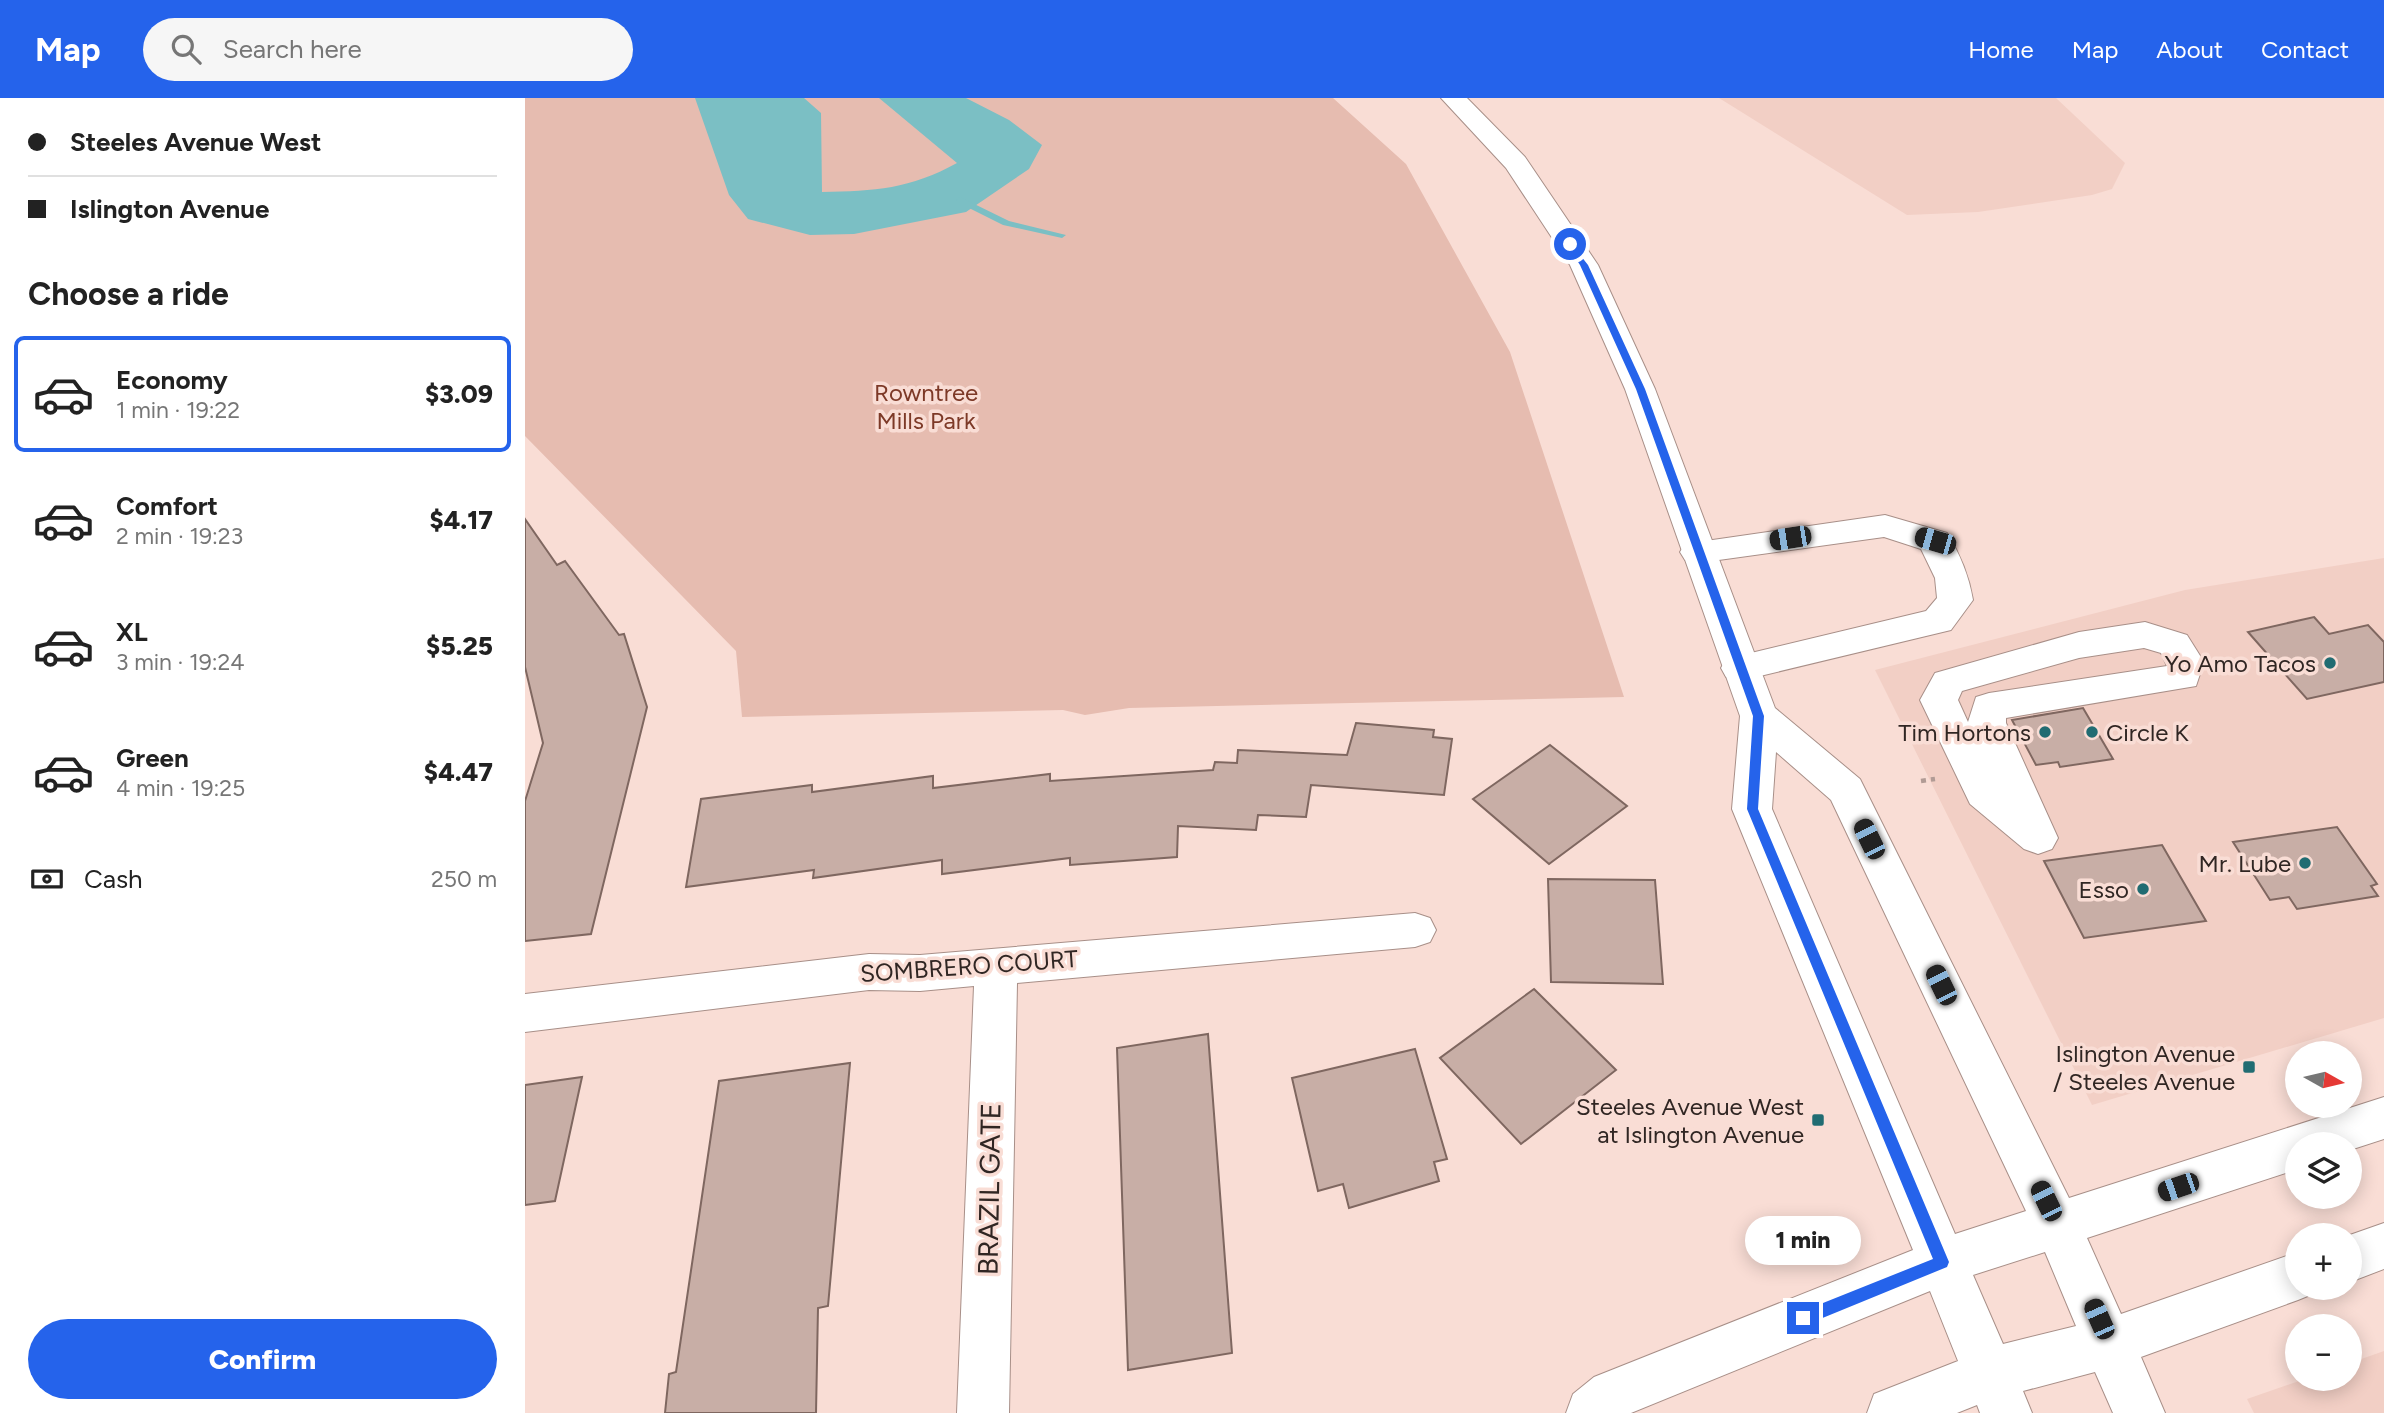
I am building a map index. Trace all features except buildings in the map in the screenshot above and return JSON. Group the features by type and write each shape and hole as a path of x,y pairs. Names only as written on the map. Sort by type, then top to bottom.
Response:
{"main road":[{"path":"1453,98 1516,163 1584,265 1640,389 1739,668 1759,716 1752,809 1941,1262 1999,1393"},
{"path":"1697,552 1885,526 1935,541 1952,578 1955,600 1938,621 1739,668"},
{"path":"2145,635 2174,644 2186,662 2183,677 1989,707 1987,723 2038,838 1984,793 1939,700 1948,682 2078,645 2145,635"},
{"path":"1759,716 1846,790 2057,1224 2139,1413"},
{"name":"SOMBRERO COURT","path":"525,1013 869,972 920,973 996,964 1415,930"},
{"name":"BRAZIL GATE","path":"983,1413 996,964"},
{"path":"2341,1132 2384,1118"},
{"path":"1592,1413 1612,1395 1941,1262 2285,1151"},
{"path":"2362,1254 2384,1246"},
{"path":"1893,1413 1999,1393 2110,1343 2285,1281"}],"shaded area":[{"path":"1719,98 2056,98 2125,163 2112,189 2092,195 1978,212 1907,215"},
{"path":"2384,558 2384,1018 2307,1041 2285,1041 2285,1047 2092,1105 1875,670 2185,590"},
{"path":"2384,1351 2384,1413 2254,1413 2247,1399 2285,1386 2285,1391 2362,1391 2362,1359"}],"green space":[{"name":"Rowntree Mills Park","path":"525,98 1333,98 1406,164 1510,352 1624,697 1129,708 1085,715 1063,710 742,717 736,651 525,436"}],"water":[{"path":"695,98 804,98 821,113 822,192 892,187 924,178 957,163 879,98 966,98 1009,120 1042,145 1029,169 966,212 854,234 810,235 748,219 729,195"}],"waterway":[{"path":"960,200 1006,223 1062,235"}],"place":[{"name":"Yo Amo Tacos","path":"2330,663"},
{"name":"Tim Hortons","path":"2045,732"},
{"name":"Circle K","path":"2092,732"},
{"name":"Mr. Lube","path":"2305,863"},
{"name":"Esso","path":"2143,889"},
{"name":"Islington Avenue / Steeles Avenue","path":"2249,1067"},
{"name":"Steeles Avenue West at Islington Avenue","path":"1818,1120"}],"route":[{"path":"1570,244 1584,265 1640,389 1739,668 1759,716 1752,809 1941,1262 1803,1318"}]}
